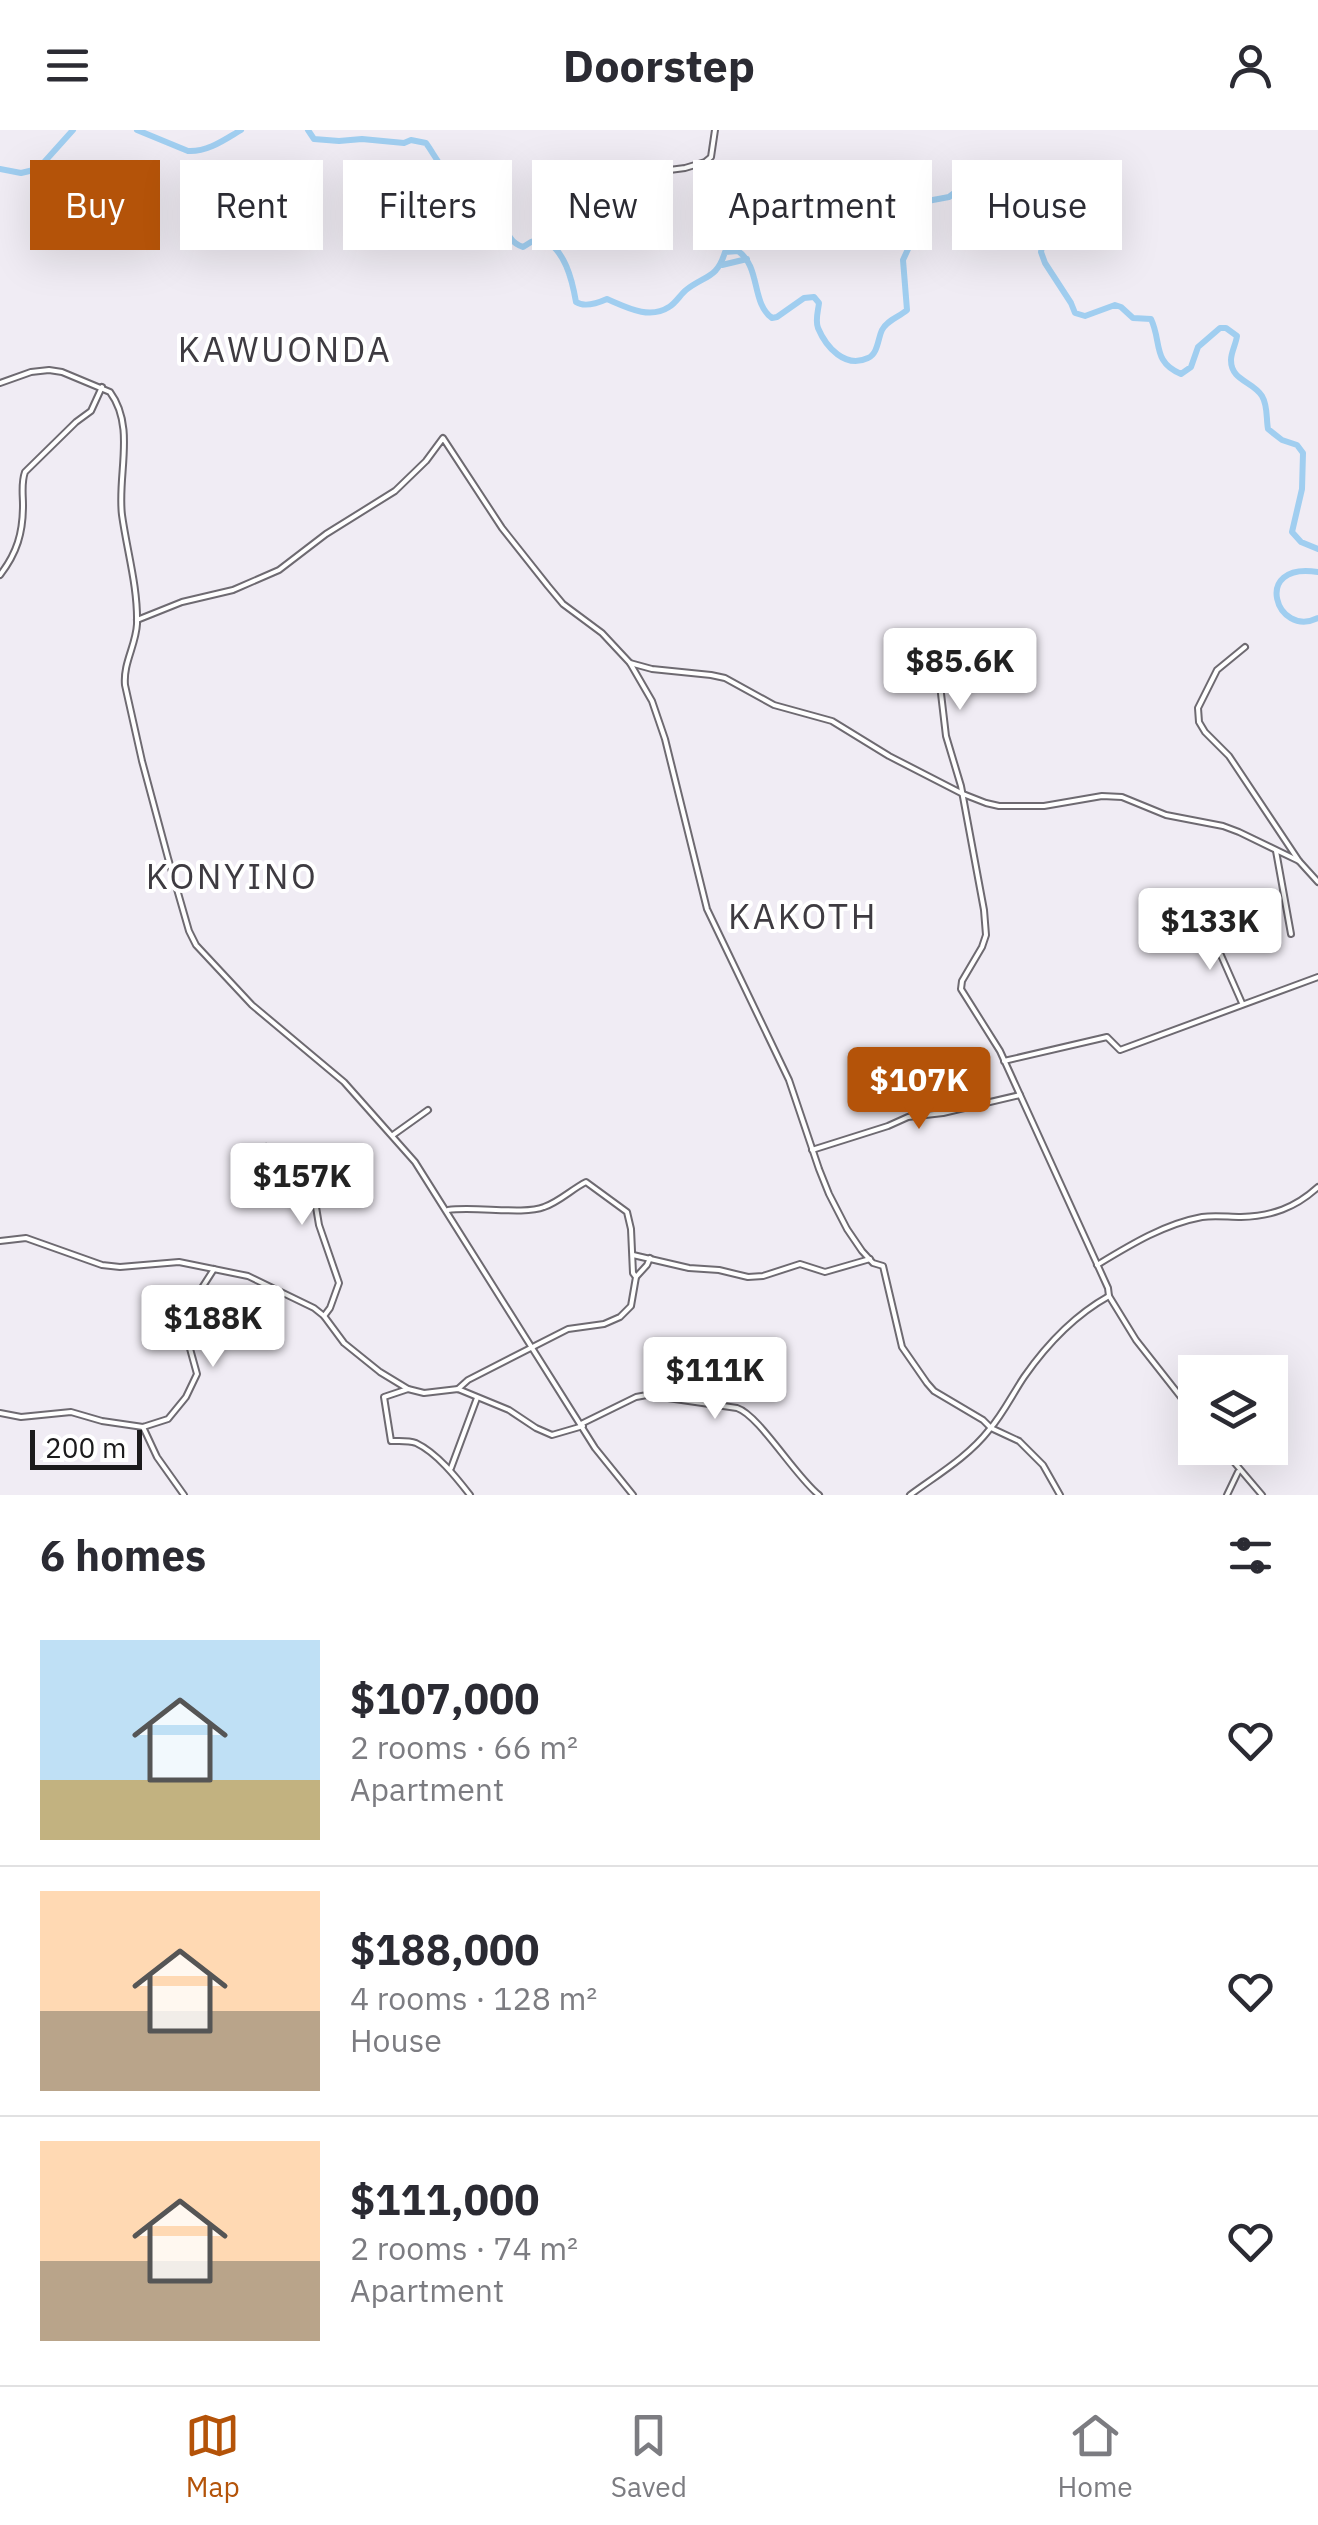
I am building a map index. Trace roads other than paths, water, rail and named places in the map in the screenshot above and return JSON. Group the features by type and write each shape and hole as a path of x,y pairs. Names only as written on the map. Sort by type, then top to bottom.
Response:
{"street":[{"path":"673,168 711,157 715,130"},
{"path":"0,383 49,370 102,387 114,396 122,425 122,508 136,594 135,636 124,672 125,685 159,826 193,940 252,1005 332,1070 416,1162 602,1457 633,1495"},
{"path":"0,575 19,543 25,472 91,412 102,387"},
{"path":"136,620 182,602 233,590 279,570 326,534 395,491 443,438 495,519 548,586 630,663 652,702 706,909 789,1080 829,1194 847,1229 870,1259 884,1270 906,1354 934,1390 991,1428 1019,1440 1034,1454 1060,1495"},
{"path":"928,637 930,665 941,689 946,736 962,794 984,910 986,934 978,956 962,980 961,990 995,1042 1109,1296 1136,1340 1178,1393"},
{"path":"1244,647 1216,670 1198,708 1199,722 1229,756 1299,861 1318,882"},
{"path":"630,663 652,670 725,678 774,706 832,721 962,794 999,806 1056,805 1102,796 1122,797 1166,815 1223,826 1299,861"},
{"path":"1276,850 1291,934"},
{"path":"1212,928 1242,1004"},
{"path":"1004,1061 1106,1037 1120,1050 1318,977"},
{"path":"812,1150 908,1117 1020,1095"},
{"path":"392,1135 428,1110"},
{"path":"266,1147 316,1206 339,1283 324,1316"},
{"path":"448,1210 544,1208 586,1182 627,1212 636,1277"},
{"path":"1096,1265 1142,1238 1171,1227 1200,1217 1276,1213 1296,1205 1318,1187"},
{"path":"0,1240 26,1238 102,1265 179,1262 248,1276 324,1316 344,1344 408,1389 424,1393 458,1389 508,1410 552,1435 646,1395 738,1408 746,1411 800,1478 819,1495"},
{"path":"633,1255 748,1277 800,1264 825,1272 870,1259"},
{"path":"458,1389 468,1380 568,1329 604,1324 620,1317 631,1306 636,1277 650,1258"},
{"path":"0,1413 21,1417 71,1412 143,1427 168,1418 186,1397 197,1374 181,1301 198,1294 214,1270"},
{"path":"910,1495 958,1460 991,1428 1059,1334 1075,1317 1109,1296"},
{"path":"408,1389 384,1397 391,1440 417,1444 450,1470 470,1495"},
{"path":"450,1470 478,1398"},
{"path":"143,1427 157,1457 184,1495"},
{"path":"1235,1465 1262,1495"},
{"path":"1227,1495 1239,1470"}],"waterway":[{"path":"0,169 21,173 38,169 73,130"},
{"path":"137,130 188,151 209,147 241,130"},
{"path":"308,130 314,139 426,143 447,173 493,203 517,244 523,247 543,239 557,250 580,304 607,299 638,311 661,311 714,272 725,252 738,251 750,266 761,303 772,318 804,298 814,297 819,303 817,322 822,335 831,349 852,361 871,356 884,327 907,310 903,260 914,236 917,207 922,202 949,197 966,184 978,191 985,203 998,205 1039,176 1069,176 1081,186 1080,192 1045,232 1041,252 1075,313 1085,316 1115,305 1133,318 1151,319 1162,357 1181,374 1191,367 1198,347 1220,328 1237,336 1232,367 1238,377 1262,396 1268,429 1297,445 1303,453 1302,489 1292,532 1301,542 1318,549"},
{"path":"722,265 747,259"},
{"path":"1318,572 1297,572 1277,587 1277,599 1291,618 1303,622 1318,618"}],"district":[{"name":"KAWUONDA","path":"285,350"},
{"name":"KONYINO","path":"232,877"},
{"name":"KAKOTH","path":"803,917"}]}
